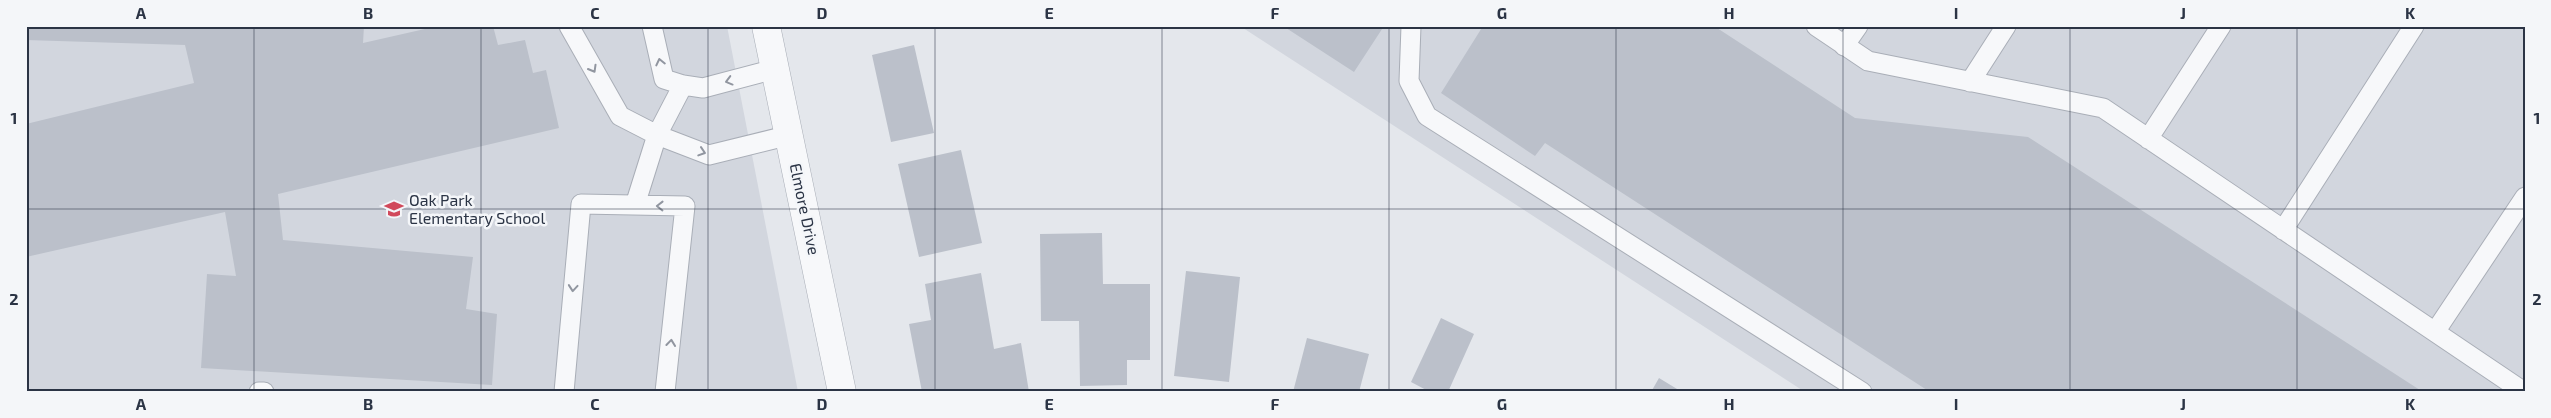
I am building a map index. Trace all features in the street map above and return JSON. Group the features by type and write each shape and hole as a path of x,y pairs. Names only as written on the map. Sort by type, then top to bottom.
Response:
{"street":[{"name":"Elmore Drive","path":"766,26 842,392"}],"lane":[{"path":"569,26 620,116 657,135 709,155 790,135"},
{"path":"652,26 664,79 683,86 703,88 775,69"},
{"path":"1411,26 1409,81 1427,116 1862,392"},
{"path":"1816,26 1868,61 2103,108 2524,392"},
{"path":"1844,46 1858,26"},
{"path":"1970,82 2006,26"},
{"path":"2148,139 2221,26"},
{"path":"2283,230 2414,26"},
{"path":"635,205 657,135 683,86"},
{"path":"2435,332 2525,197"},
{"path":"564,392 581,204 685,206 666,392"},
{"path":"259,392 264,392"}],"shaded area":[{"name":"Oak Park Elementary School","path":"26,26 727,26 798,392 26,392"},
{"path":"1240,26 2525,26 2525,392 1805,392"}],"building":[{"path":"26,26 364,26 363,43 438,26 493,26 498,45 525,40 533,73 546,70 559,128 278,194 283,240 473,257 466,309 497,314 492,385 201,368 207,274 236,276 225,212 26,257 26,124 194,83 185,45 26,40"},
{"path":"1283,26 1384,26 1354,72"},
{"path":"1483,26 1714,26 1855,118 2028,137 2423,392 1930,392 1545,143 1535,156 1441,93"},
{"path":"914,45 934,133 891,142 872,55"},
{"path":"961,150 982,243 919,257 898,164"},
{"path":"1102,233 1103,284 1150,284 1150,360 1127,360 1127,385 1080,386 1079,321 1041,321 1040,234"},
{"path":"1186,271 1240,277 1229,382 1174,376"},
{"path":"981,273 994,349 1021,343 1029,392 922,392 909,324 931,320 925,284"},
{"path":"1441,318 1474,334 1448,392 1430,392 1411,382"},
{"path":"1307,338 1369,354 1359,392 1293,392"},
{"path":"1659,378 1682,392 1651,392"}],"place":[{"name":"Oak Park Elementary School","path":"394,209"}]}
